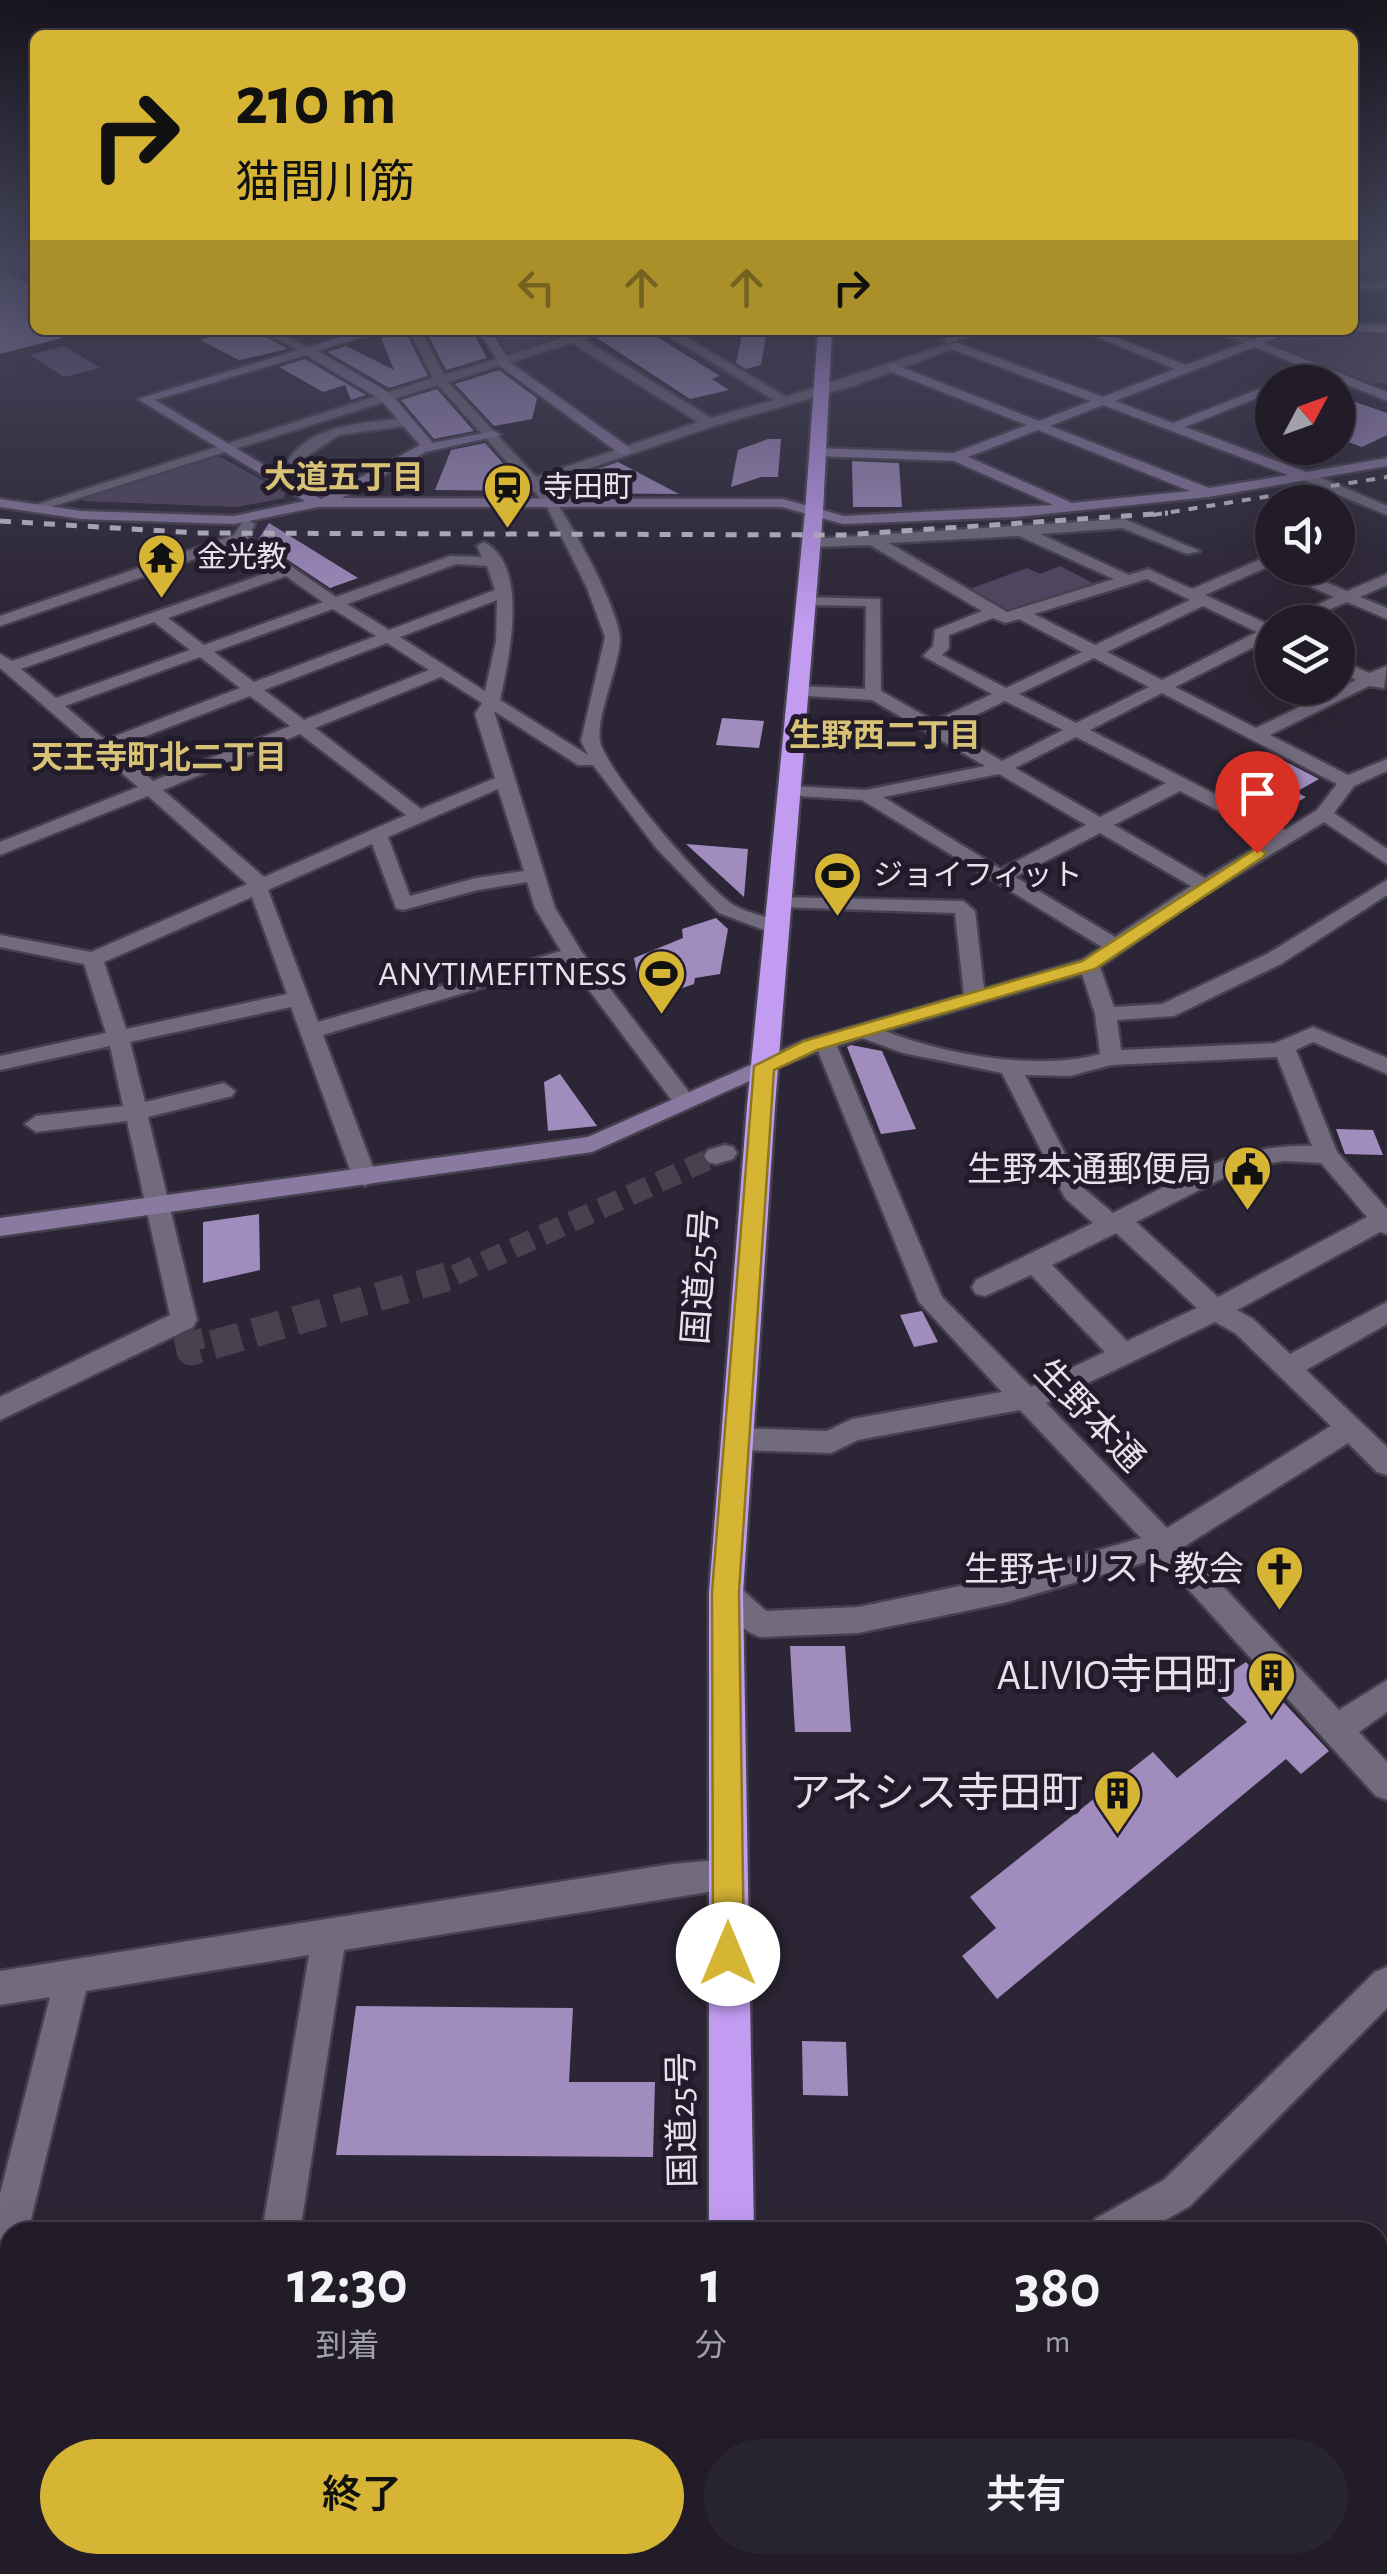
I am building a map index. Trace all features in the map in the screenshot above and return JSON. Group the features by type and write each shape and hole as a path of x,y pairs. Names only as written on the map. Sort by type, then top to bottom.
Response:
{"highway":[{"name":"国道25号","path":"732,2222 726,1592 764,1066 813,528 822,383"}],"street":[{"path":"199,383 144,400 321,502"},
{"path":"363,383 386,397 429,447"},
{"path":"30,509 430,383"},
{"path":"443,383 536,482 552,503 588,573 613,636 590,740 598,759 664,845 726,909 778,915 956,905 965,911 975,1000"},
{"path":"533,383 625,452"},
{"path":"647,383 709,422"},
{"path":"754,383 782,400"},
{"path":"536,482 709,422 846,383"},
{"path":"930,383 1208,493"},
{"path":"1056,383 1310,478 1387,511"},
{"path":"956,457 1144,383"},
{"path":"1357,383 1384,393"},
{"path":"1174,427 1255,395"},
{"path":"278,480 308,471 295,461 297,457 336,432 407,422"},
{"path":"321,502 429,447 494,435"},
{"path":"818,452 956,457 1074,508"},
{"path":"813,528 843,520 1074,508 1208,493 1387,462"},
{"path":"1,505 126,518 252,518 321,502 783,503 813,528 873,540 1124,522 1175,559 1197,597 1255,624"},
{"path":"4,615 240,538 252,518"},
{"path":"1021,531 1126,579"},
{"path":"240,538 286,572 584,761 598,759"},
{"path":"873,540 1005,618 1023,615 1175,559"},
{"path":"53,705 455,559 488,554 506,591 504,644 491,702 484,714 533,875 545,908 573,954 684,1102"},
{"path":"934,728 1096,651 1255,568"},
{"path":"5,663 286,572"},
{"path":"1325,605 1387,579"},
{"path":"1322,585 1387,614"},
{"path":"102,746 506,591"},
{"path":"806,600 874,602 874,694"},
{"path":"994,612 941,633 942,648 932,656 1283,836"},
{"path":"1023,615 1348,782"},
{"path":"156,616 419,816"},
{"path":"789,791 866,796 1002,768 1255,641"},
{"path":"5,663 254,876 364,1178"},
{"path":"1258,734 1387,671"},
{"path":"0,849 442,672"},
{"path":"1355,673 1387,689"},
{"path":"797,692 874,694 1205,886"},
{"path":"0,1227 592,1144 826,1042 1089,965 1205,886 1324,814 1348,782 1387,764"},
{"path":"0,941 92,959 493,784 505,783"},
{"path":"1000,878 1180,784"},
{"path":"866,796 1116,946"},
{"path":"1324,814 1387,858"},
{"path":"378,834 403,904 476,884 533,875"},
{"path":"1106,1014 1166,1011 1274,960 1387,886"},
{"path":"313,1031 573,954"},
{"path":"0,1409 185,1325 119,1040 92,959"},
{"path":"1089,965 1106,1014 1112,1058"},
{"path":"0,1062 119,1040 301,998"},
{"path":"866,1032 903,1046 1010,1067 1070,1068 1112,1058 1198,1056 1284,1047 1314,1034 1387,1067"},
{"name":"生野本通","path":"826,1042 932,1302 1165,1544 1387,1785"},
{"path":"737,1438 831,1442 852,1430 1026,1398 1216,1310 1385,1222 1327,1154 1284,1047"},
{"path":"1010,1067 1073,1192 1216,1310 1244,1326 1387,1464"},
{"path":"36,1124 136,1112 224,1091"},
{"path":"986,1287 1240,1160 1284,1153 1327,1154"},
{"path":"1035,1263 1122,1353"},
{"path":"1287,1368 1387,1312"},
{"path":"726,1592 760,1624 858,1620 1004,1590 1165,1544 1350,1428"},
{"path":"1336,1730 1387,1694"},
{"path":"0,1988 654,1883 728,1875"},
{"path":"283,2222 329,1934"},
{"path":"12,2222 73,1976"},
{"path":"1126,2222 1177,2193 1387,1984"}],"shaded area":[{"path":"221,457 285,493 284,498 237,507 83,501 83,497"},
{"path":"1060,566 1093,583 1011,615 967,590 1027,568 1040,574"}],"building":[{"path":"307,383 346,383 366,395 351,400 345,385 323,392"},
{"path":"517,383 537,398 532,419 494,426 455,384"},
{"path":"666,383 718,383 729,390 690,399"},
{"path":"437,389 474,431 434,439 401,400"},
{"path":"1355,402 1387,413 1387,435 1362,447 1355,444"},
{"path":"768,439 781,439 778,477 761,477 731,487 738,450"},
{"path":"485,443 528,491 435,490 451,450"},
{"path":"852,461 899,463 902,507 853,507"},
{"path":"618,462 679,494 555,493 549,486"},
{"path":"269,523 358,578 330,588 258,540"},
{"path":"722,718 764,721 759,748 716,745"},
{"path":"1267,752 1319,779 1296,792 1306,797 1282,811 1220,780"},
{"path":"686,844 748,849 744,897"},
{"path":"716,918 728,929 720,974 695,978 694,984 656,997 653,979 638,979 634,958 683,938 682,929"},
{"path":"847,1047 882,1051 916,1129 881,1134"},
{"path":"560,1074 597,1126 548,1131 544,1082"},
{"path":"1336,1129 1373,1130 1383,1155 1345,1154"},
{"path":"259,1214 260,1270 203,1283 203,1222"},
{"path":"922,1311 938,1342 914,1347 900,1315"},
{"path":"790,1646 845,1646 851,1732 795,1732"},
{"name":"アネシス寺田町","path":"1246,1662 1329,1751 1301,1774 1286,1759 997,1999 962,1956 996,1928 970,1897 1153,1752 1177,1778 1247,1722 1210,1686"},
{"path":"356,2006 573,2008 569,2082 655,2082 653,2157 336,2155"},
{"path":"802,2041 846,2042 848,2096 803,2095"}],"tunnel":[{"path":"458,1273 716,1156"},
{"path":"187,1331 191,1351 458,1273"}],"railway":[{"path":"1163,513 1387,477"},
{"path":"0,521 197,533 844,535 1163,513"},
{"path":"1153,515 1163,513"},
{"path":"1163,513 1168,513"}],"place":[{"name":"寺田町","path":"508,530"},
{"name":"金光教","path":"162,600"},
{"name":"ジョイフィット","path":"838,918"},
{"name":"ANYTIMEFITNESS","path":"662,1016"},
{"name":"生野本通郵便局","path":"1247,1212"},
{"name":"生野キリスト教会","path":"1279,1612"},
{"name":"ALIVIO寺田町","path":"1271,1718"},
{"name":"アネシス寺田町","path":"1118,1836"}],"district":[{"name":"大道五丁目","path":"344,478"},
{"name":"生野西二丁目","path":"885,736"},
{"name":"天王寺町北二丁目","path":"159,758"}],"route":[{"path":"728,1954 726,1592 764,1066 810,1046 1089,965 1257,853"}]}
